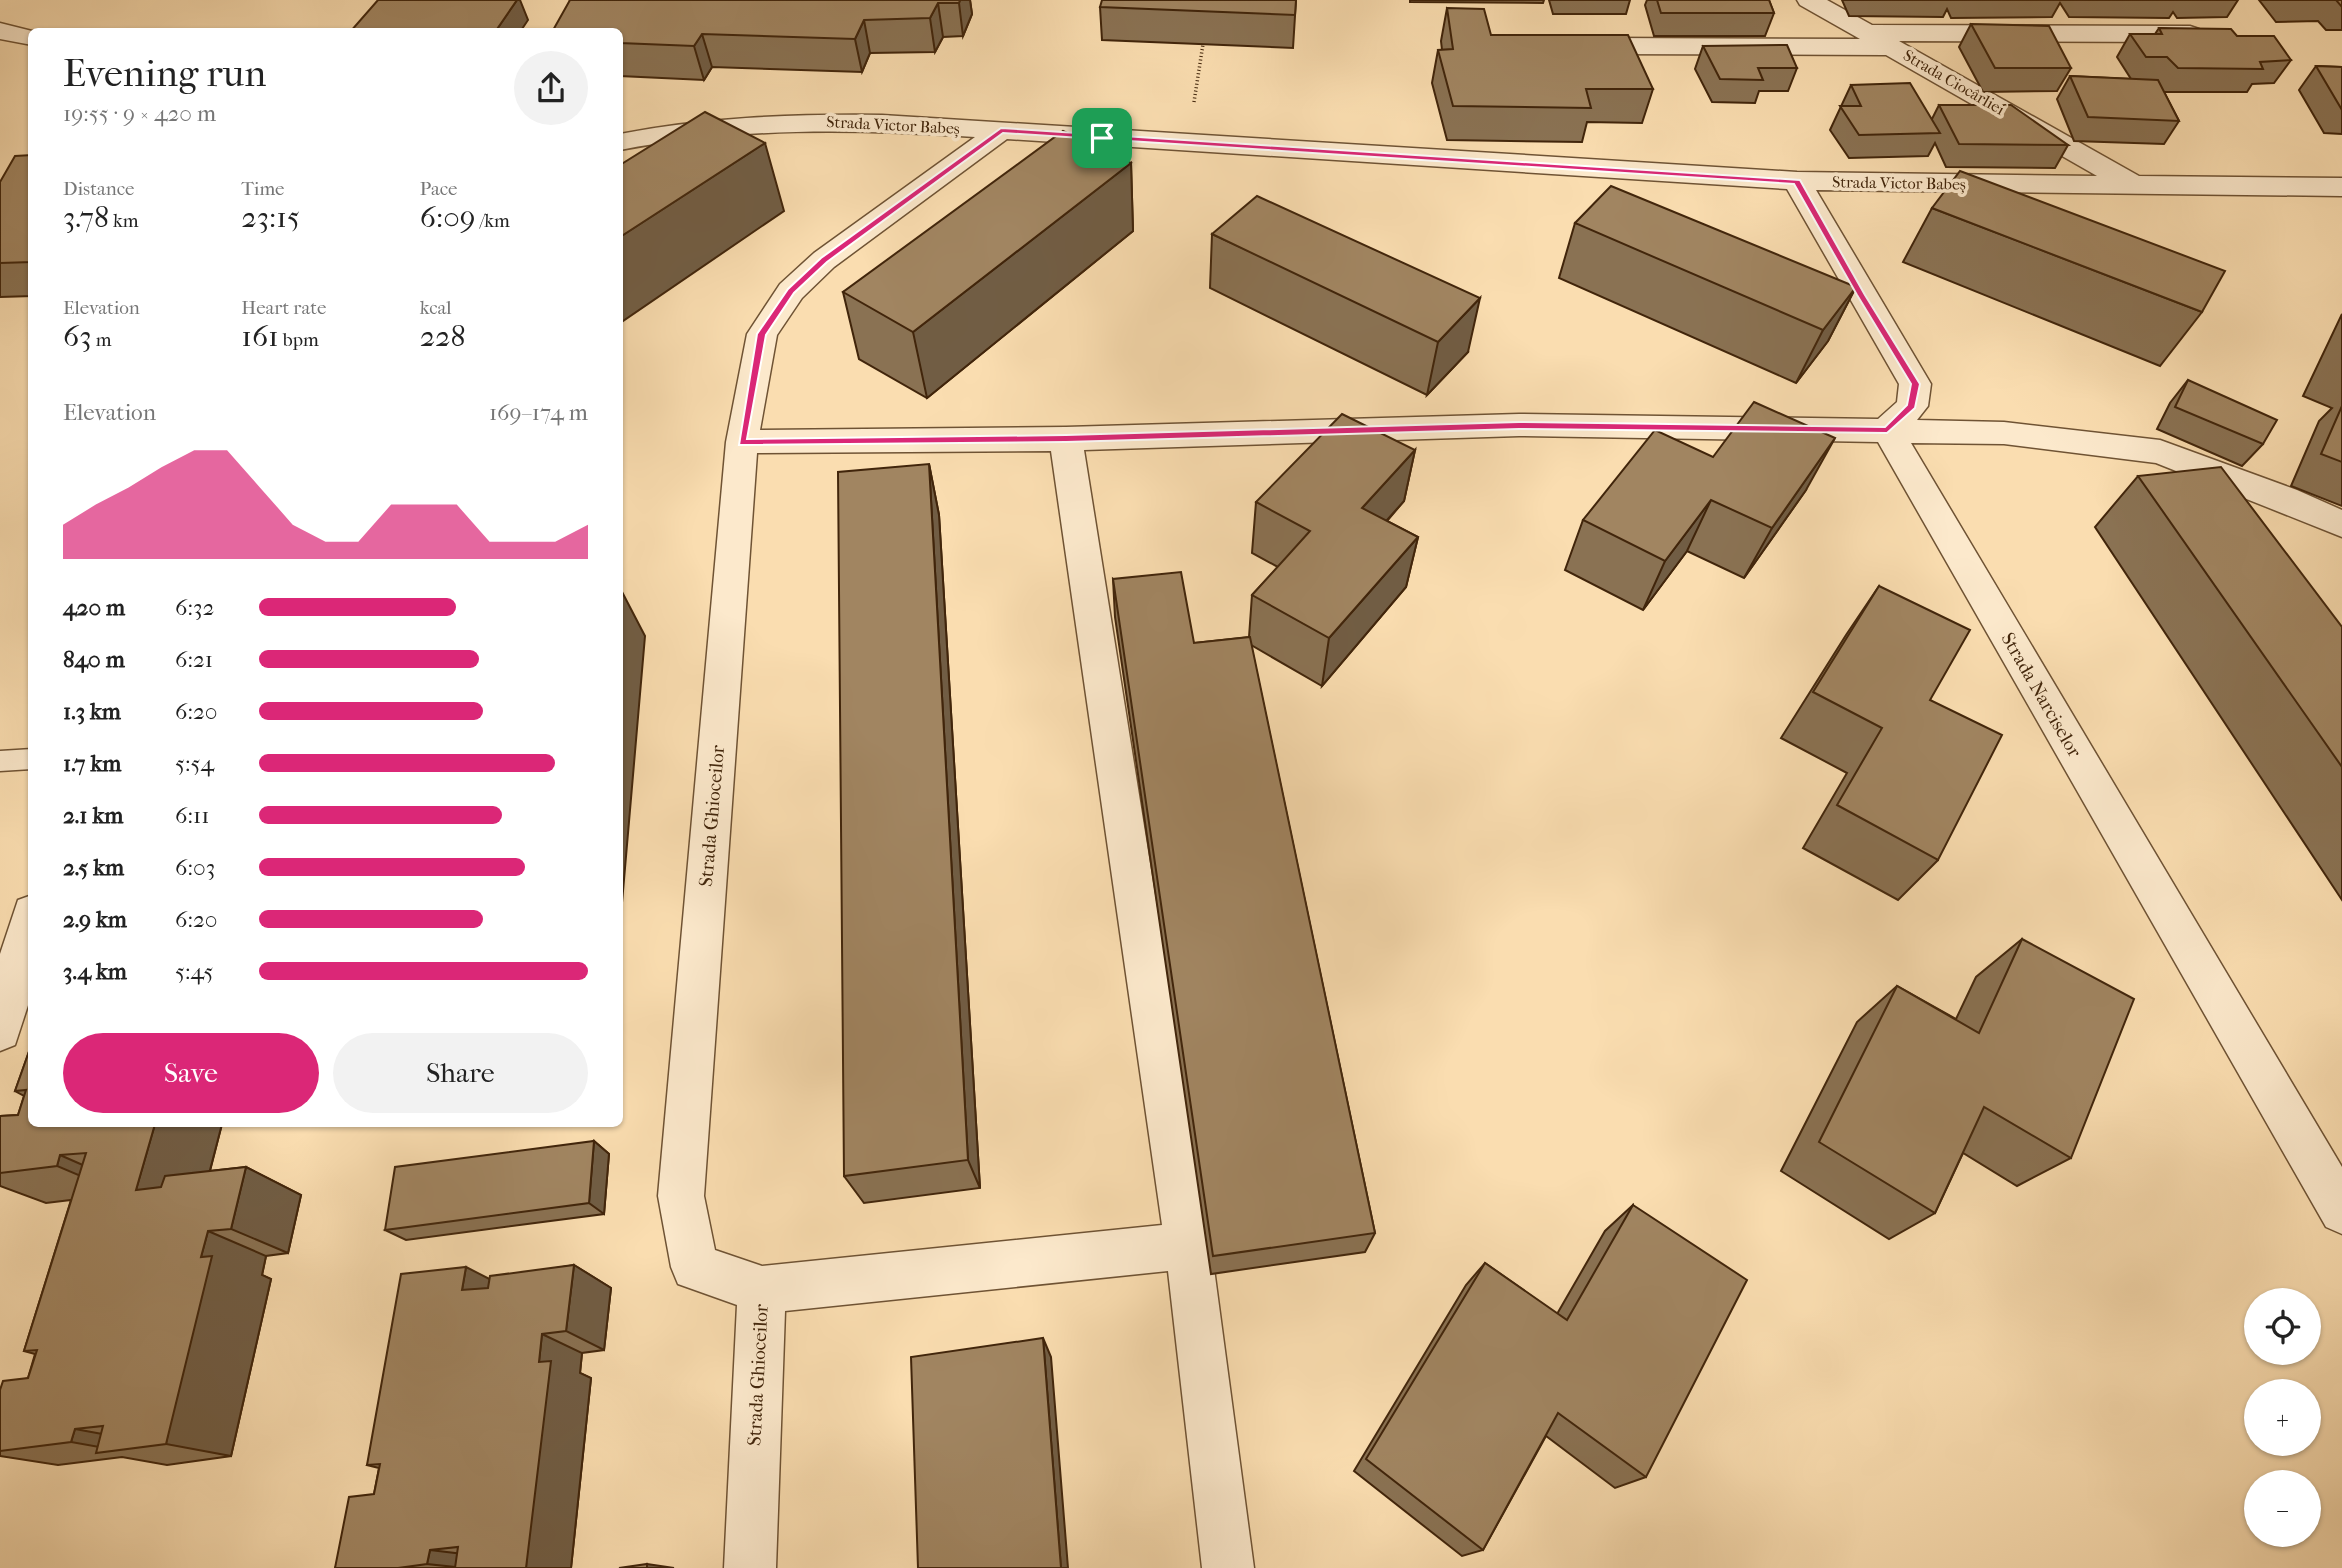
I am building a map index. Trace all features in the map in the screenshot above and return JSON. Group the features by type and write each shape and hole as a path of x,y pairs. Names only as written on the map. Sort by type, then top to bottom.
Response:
{"street":[{"name":"Strada Ciocârliei","path":"1809,0 2135,186"},
{"path":"0,32 28,37"},
{"path":"1870,33 2208,34"},
{"path":"1605,46 1894,47"},
{"name":"Strada Victor Babeș","path":"623,141 672,131 797,121 1001,131 1797,181 2342,187"},
{"name":"Strada Ghioceilor","path":"750,1568 762,1290 695,1267 681,1196 742,442 762,334 791,291 824,260 1001,131"},
{"path":"1797,181 1915,384 1912,406 1887,430"},
{"path":"742,442 1066,439 1519,425 2004,433 2160,452 2285,499 2342,524"},
{"name":"Strada Narciselor","path":"1887,430 2342,1211"},
{"path":"1066,439 1188,1246 1228,1568"},
{"path":"0,1031 28,928"},
{"path":"762,1290 1188,1246"}],"lane":[{"path":"0,761 28,759"}],"path":[{"path":"1194,104 1203,44"}],"building":[{"path":"378,0 517,0 498,28 354,28"},
{"path":"570,0 960,0 959,3 938,3 930,18 864,20 855,39 702,34 694,46 623,43 623,28 554,28"},
{"path":"1102,0 1296,0 1295,15 1100,7"},
{"path":"1657,0 1769,0 1774,13 1661,13"},
{"path":"1447,8 1484,9 1491,35 1628,35 1653,89 1586,89 1591,108 1453,106 1438,50 1453,49"},
{"path":"1971,24 2049,26 2071,68 1995,68"},
{"path":"2159,28 2231,29 2237,36 2274,36 2291,60 2260,62 2263,69 2178,68 2167,57 2146,57 2130,34 2162,34"},
{"path":"1787,45 1797,68 1758,68 1763,80 1720,79 1703,46"},
{"path":"2316,66 2342,67 2342,110"},
{"path":"2070,76 2158,80 2179,121 2088,117"},
{"path":"1910,83 1940,133 1859,135 1840,106 1861,106 1851,85"},
{"path":"1939,105 2011,105 2068,145 1959,144"},
{"path":"705,112 765,143 623,235 623,163"},
{"path":"1063,131 1131,163 913,332 843,292"},
{"path":"28,155 28,262 0,263 0,182 15,156"},
{"path":"1960,171 2225,271 2202,312 1932,208"},
{"path":"1611,186 1856,287 1823,330 1575,223"},
{"path":"1257,196 1480,298 1438,342 1212,234"},
{"path":"2188,380 2277,420 2263,444 2175,407"},
{"path":"1754,402 1835,438 1772,528 1711,500 1665,561 1583,520 1655,430 1713,457"},
{"path":"2342,406 2342,462 2321,454"},
{"path":"1342,414 1415,450 1362,508 1418,537 1329,638 1252,595 1310,531 1256,502"},
{"path":"929,464 968,1160 844,1176 838,472"},
{"path":"2221,467 2342,627 2342,767 2138,476"},
{"path":"1181,572 1194,643 1250,637 1375,1233 1213,1256 1113,579"},
{"path":"1879,586 1970,630 1930,700 2002,735 1938,860 1837,805 1882,728 1813,692"},
{"path":"2022,939 2134,999 2071,1158 1984,1107 1935,1213 1819,1142 1897,986 1979,1033"},
{"path":"28,1054 28,1127 154,1127 136,1190 161,1187 165,1176 246,1167 231,1229 208,1231 201,1257 212,1256 166,1444 96,1453 103,1426 75,1429 71,1442 0,1451 0,1390 3,1381 28,1378 37,1350 24,1351 86,1153 60,1155 57,1166 0,1173 0,1116 18,1115 26,1090 15,1091"},
{"path":"594,1141 589,1203 385,1230 395,1167"},
{"path":"1633,1205 1747,1280 1646,1477 1558,1413 1483,1550 1366,1459 1485,1263 1567,1320"},
{"path":"574,1265 566,1331 542,1334 539,1362 551,1361 526,1568 455,1568 458,1547 430,1550 427,1564 398,1568 335,1568 349,1497 374,1494 380,1464 367,1465 401,1274 466,1267 462,1290 488,1288 490,1276"},
{"path":"1043,1338 1061,1568 918,1568 911,1357"},
{"path":"647,1564 647,1568 619,1568"}],"route":[{"path":"1001,131 1102,138 1797,181 1915,384 1912,406 1887,430 1519,425 1066,439 742,442 762,334 791,291 824,260 1001,131"}]}
